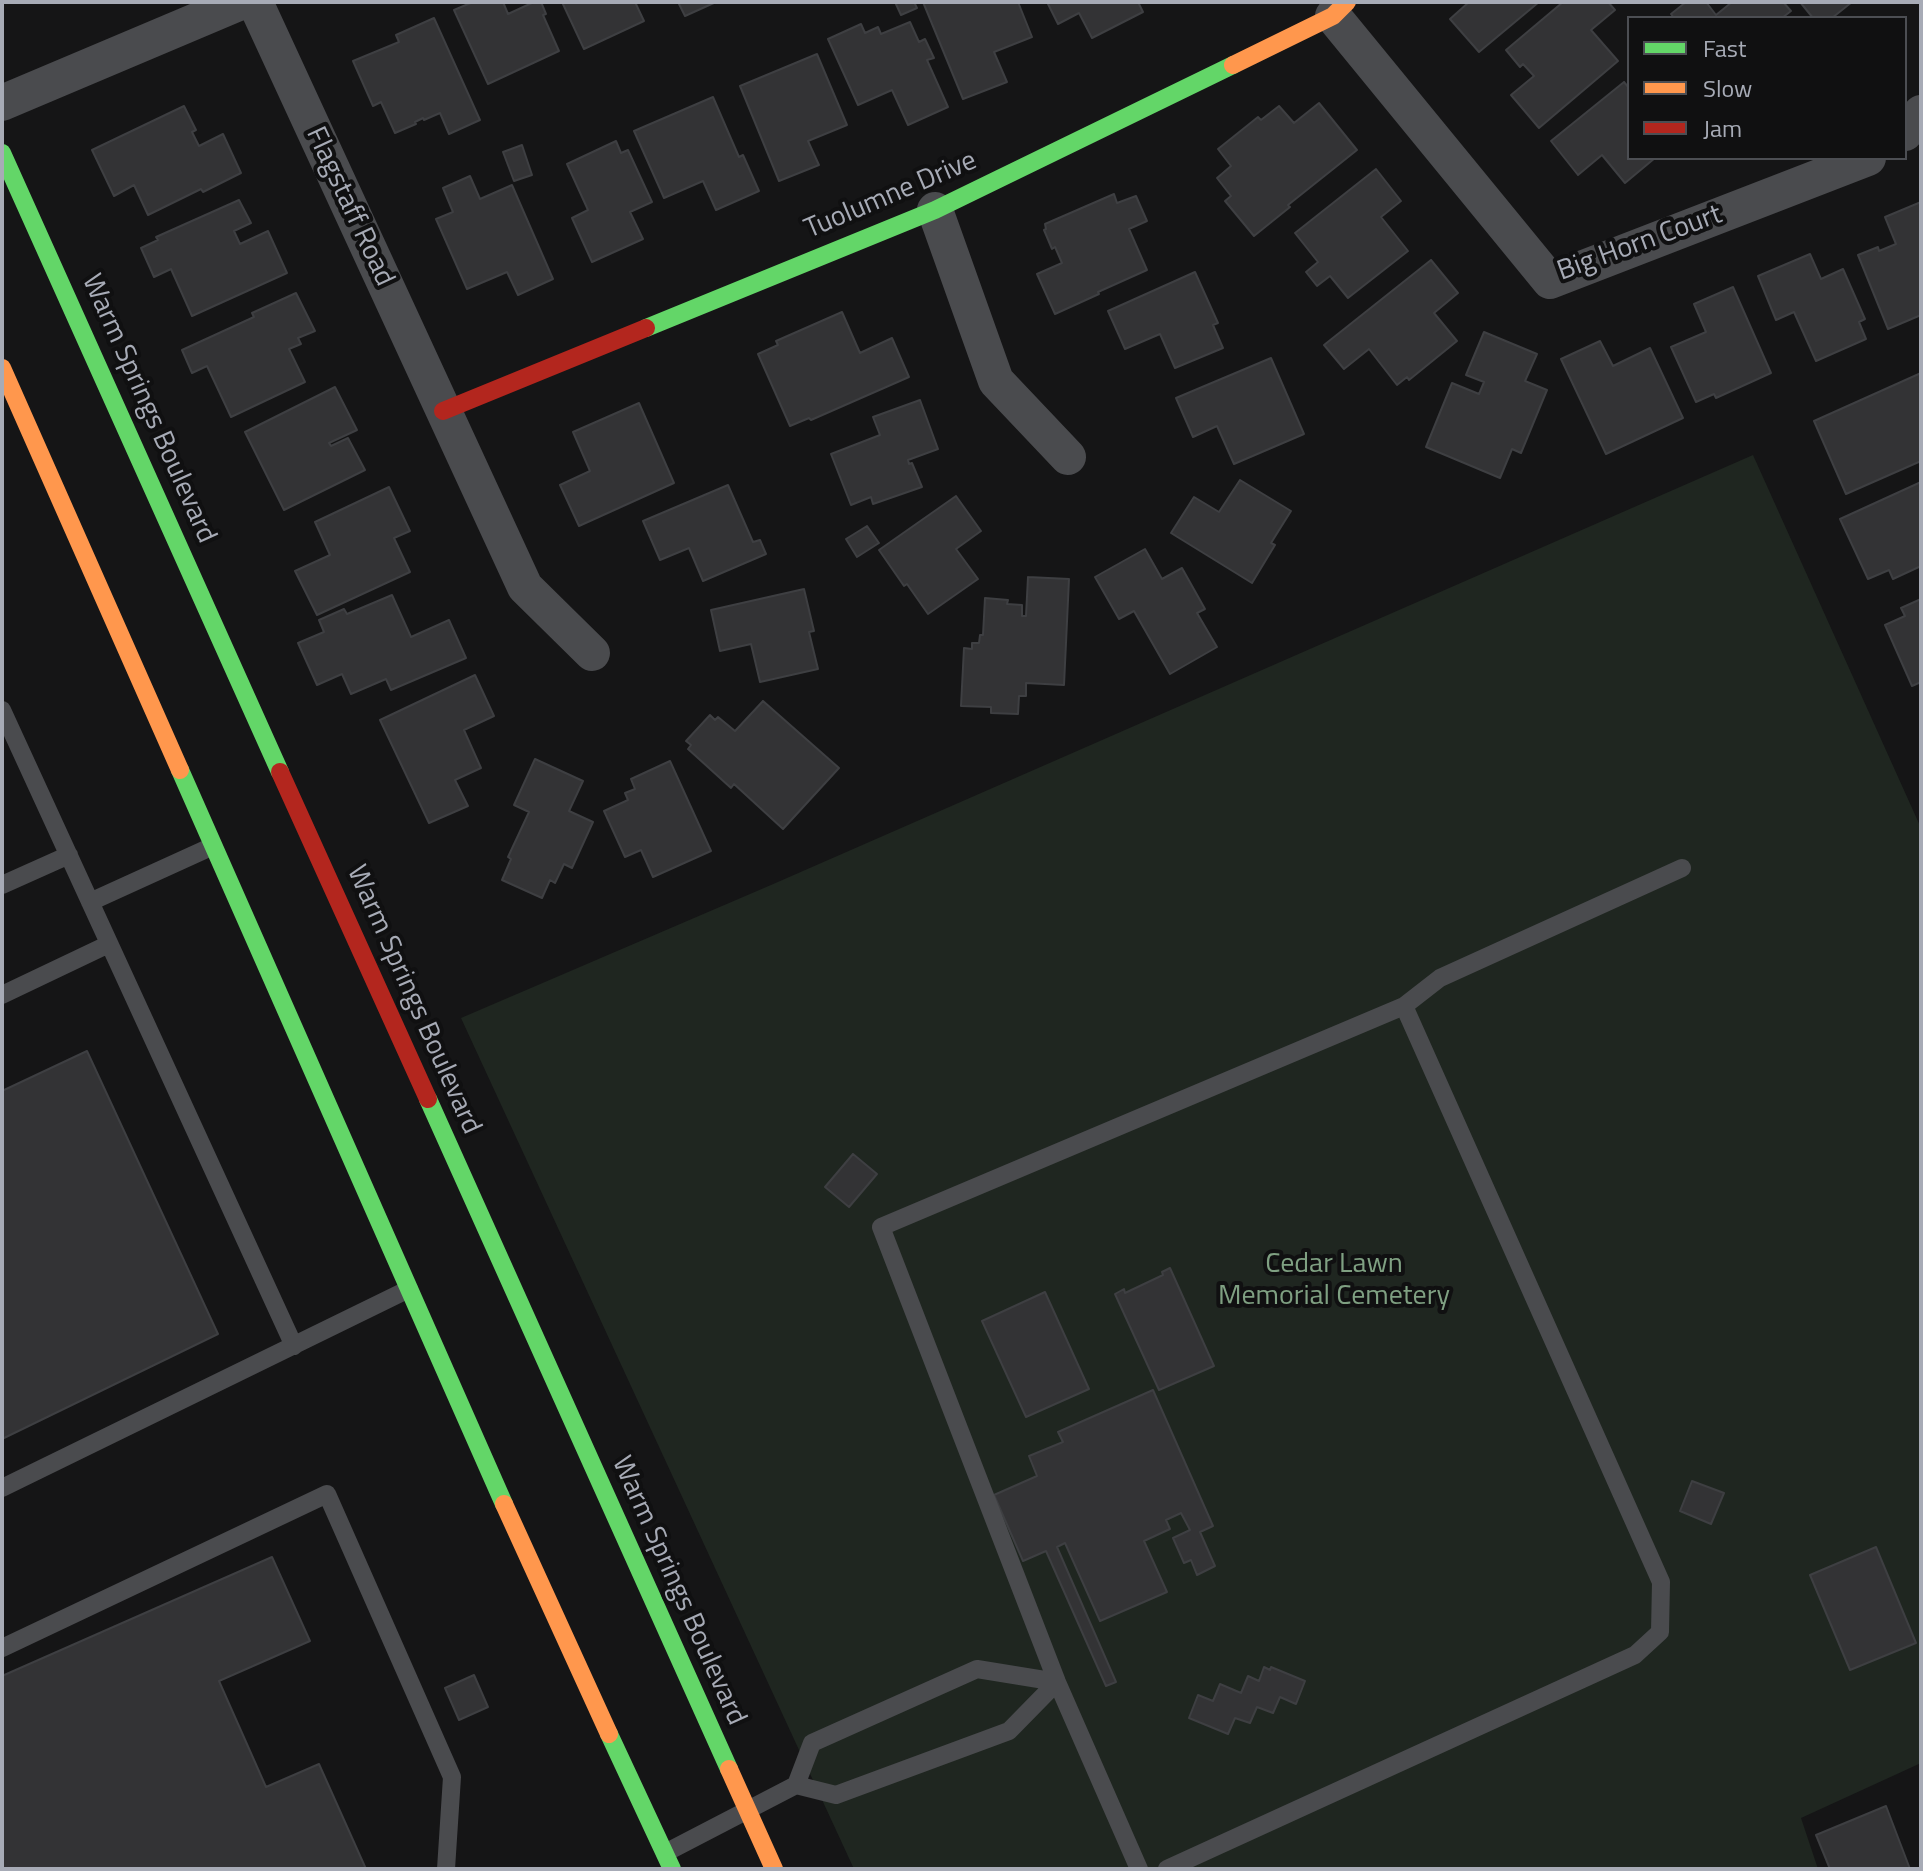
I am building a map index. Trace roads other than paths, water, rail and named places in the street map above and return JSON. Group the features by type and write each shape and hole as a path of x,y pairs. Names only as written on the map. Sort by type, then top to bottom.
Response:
{"main road":[{"name":"Tuolumne Drive","path":"443,411 935,210 1340,9"},
{"name":"Warm Springs Boulevard","path":"2,153 774,1869"},
{"path":"4,379 532,1568 668,1861"}],"street":[{"path":"2,103 241,2"},
{"name":"Flagstaff Road","path":"255,2 525,587 592,653"},
{"name":"Big Horn Court","path":"1340,9 1550,281 1863,160"},
{"path":"1907,130 1921,113"},
{"path":"935,210 996,381 1068,457"}],"lane":[{"path":"2,710 294,1346"},
{"path":"90,902 213,846"},
{"path":"2,885 69,855"},
{"path":"1139,1869 1057,1682 881,1227 1404,1006 1440,978 1682,868"},
{"path":"2,995 109,944"},
{"path":"1167,1869 1635,1655 1660,1632 1661,1582 1404,1006"},
{"path":"2,1488 409,1289"},
{"path":"2,1648 327,1494 452,1777 446,1869"},
{"path":"796,1785 812,1743 977,1669 1057,1682"},
{"path":"668,1861 746,1810 796,1785 836,1795 1009,1731 1057,1682"}],"park label":[{"name":"Cedar Lawn Memorial Cemetery","path":"1334,1281"}]}
